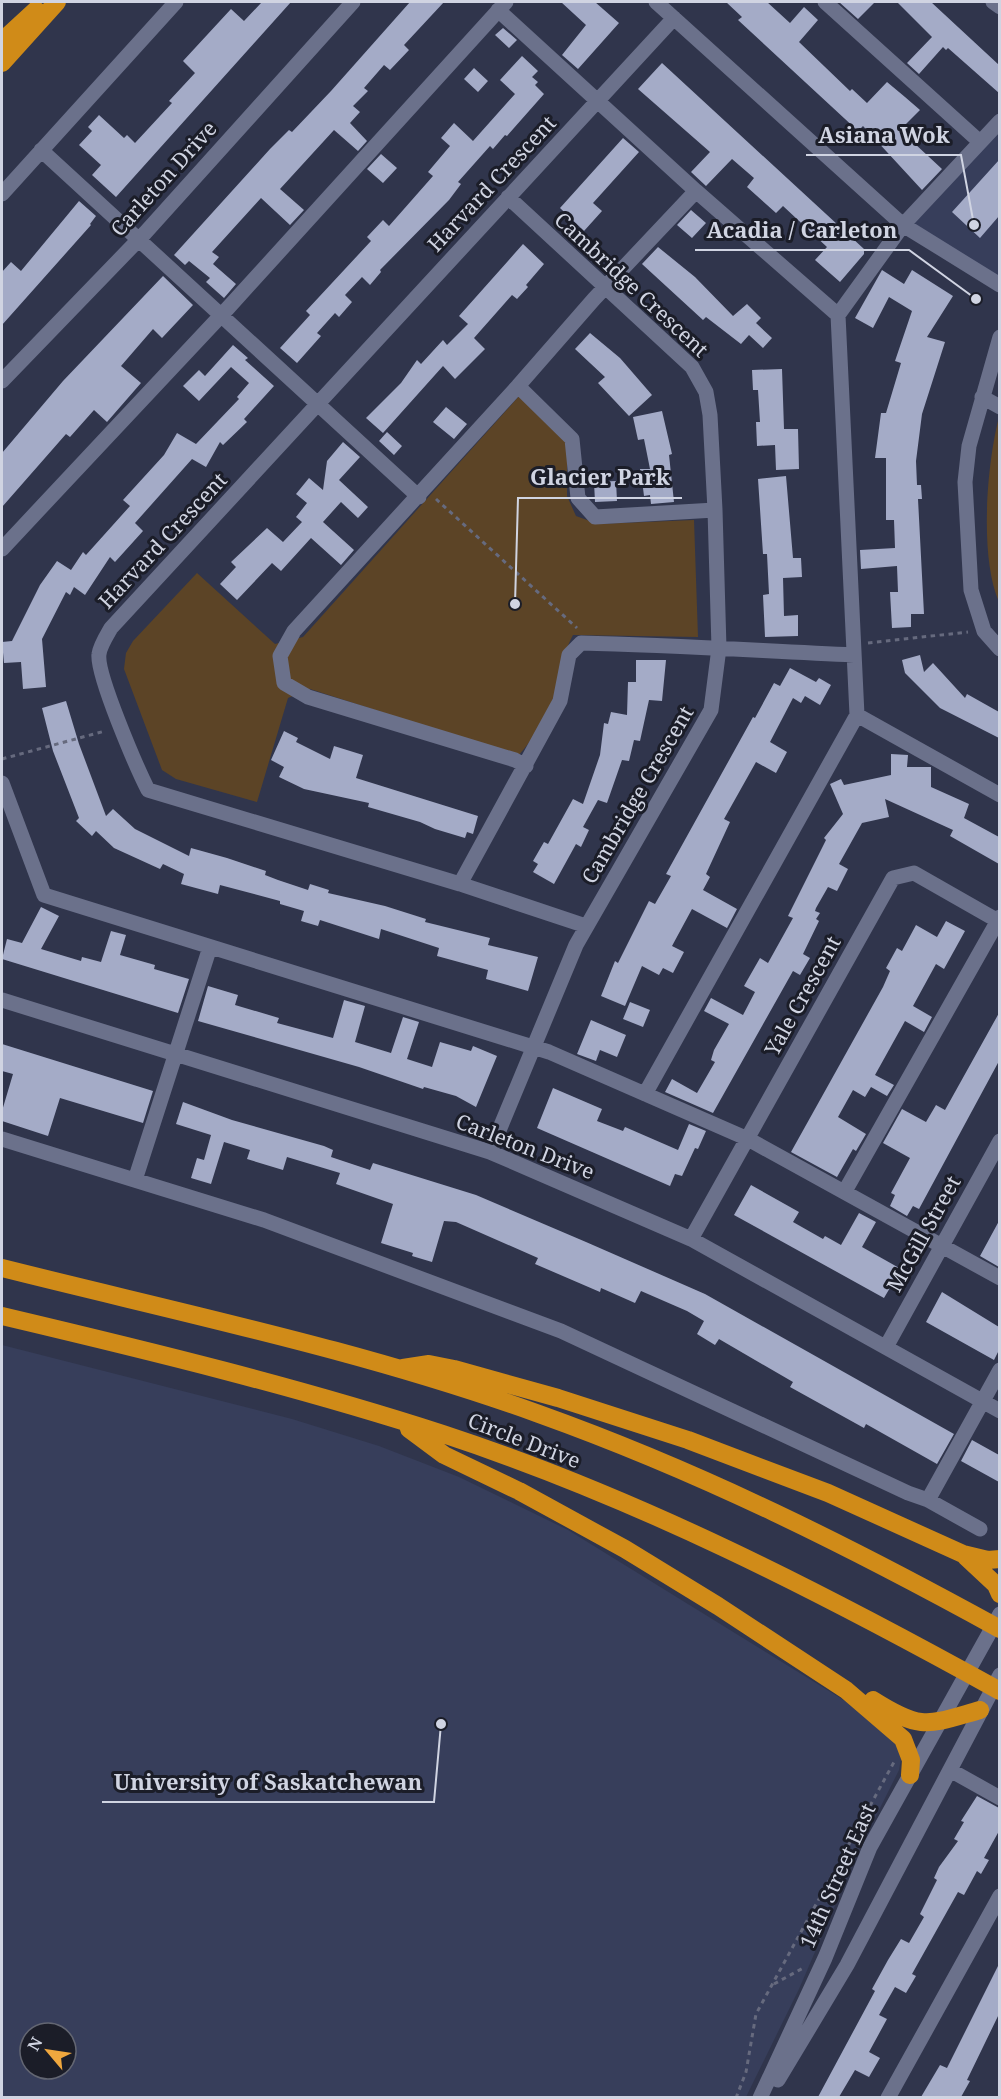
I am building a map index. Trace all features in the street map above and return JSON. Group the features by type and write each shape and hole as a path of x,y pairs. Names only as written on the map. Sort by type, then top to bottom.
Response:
{"highway":[{"path":"2,40 46,2"},
{"path":"2,63 57,2"},
{"name":"Circle Drive","path":"2,1268 402,1369 537,1413 669,1463 783,1515 928,1589 999,1629"},
{"name":"Circle Drive","path":"2,1316 178,1358 398,1420 521,1462 711,1541 896,1634 999,1691"},
{"path":"402,1369 429,1364 454,1369 618,1416 828,1493 963,1554 988,1560 999,1559"},
{"path":"398,1420 444,1455 536,1499 625,1549 718,1606 846,1690 893,1728 906,1745 911,1760 910,1775"},
{"path":"963,1554 996,1585 999,1594"},
{"path":"846,1690 868,1697 917,1723 938,1722 980,1710"}],"street":[{"path":"2,194 176,2"},
{"name":"Carleton Drive","path":"2,381 140,239 354,2"},
{"path":"656,2 903,225 999,285"},
{"path":"825,2 980,142"},
{"path":"993,2 999,7"},
{"path":"2,549 222,314 502,6 597,101 838,315"},
{"name":"Harvard Crescent","path":"586,926 460,884 148,790 134,762 103,676 99,654 111,628 674,18"},
{"path":"645,1094 857,715 838,315 903,225 999,121"},
{"path":"41,150 422,494"},
{"path":"526,766 515,760 308,697 284,682 280,656 294,631 422,494 604,288 696,191"},
{"name":"Cambridge Crescent","path":"490,1152 586,926 711,710 719,648 715,510 710,416 706,392 692,367 508,197"},
{"path":"999,338 969,446 965,482 971,590 984,631 999,649"},
{"path":"518,386 572,439 578,498 595,517 715,510"},
{"path":"982,397 999,407"},
{"path":"460,884 560,701 569,655 581,643 854,655"},
{"path":"857,715 999,795"},
{"path":"2,783 44,895 535,1047 748,1139 999,1278"},
{"name":"Yale Crescent","path":"692,1239 893,878 914,873 999,920"},
{"path":"845,1191 999,920"},
{"path":"135,1180 177,1055 210,946"},
{"name":"Carleton Drive","path":"2,1000 490,1152 692,1239 999,1411"},
{"path":"2,1138 264,1220 561,1332 908,1493 928,1500 980,1528"},
{"name":"McGill Street","path":"886,1347 999,1141"},
{"path":"928,1500 999,1370"},
{"name":"14th Street East","path":"760,2097 822,1965 870,1847 999,1614"},
{"path":"768,2097 847,1965 999,1675"},
{"path":"950,1770 999,1798"},
{"path":"888,2097 999,1896"}],"path":[{"path":"422,494 578,629"},
{"path":"2,759 106,730"},
{"path":"736,2097 746,2072 756,2014 897,1755 906,1745"},
{"path":"772,1984 807,1966"}],"shaded area":[{"path":"999,121 999,285 903,225"},
{"path":"520,395 567,442 567,496 576,516 598,524 694,520 698,637 573,635 547,714 518,756 310,689 288,698 257,802 176,779 162,770 124,669 126,653 133,641 197,573 275,644 303,637"},
{"path":"999,417 999,602 989,561 987,510 991,459"},
{"path":"2,1345 292,1419 379,1446 459,1477 568,1530 876,1720 897,1745 901,1759 899,1770 859,1850 799,1989 746,2097 2,2097"}],"building":[{"path":"262,2 291,2 116,197 92,175 101,165 79,145 92,131 88,127 99,115 124,138 127,135 135,143 172,103 169,101 195,73 183,61 231,9 244,21"},
{"path":"410,2 444,2 404,45 409,50 390,70 384,65 364,88 368,91 353,106 360,112 350,123 367,141 358,151 334,130 280,189 304,210 290,225 261,198 212,252 219,257 213,264 236,284 224,298 206,282 210,278 189,261 185,265 174,255 270,149 289,130 292,132 331,91"},
{"path":"561,2 595,2 619,23 578,69 562,55 586,25"},
{"path":"726,2 767,2 790,23 804,7 818,20 799,42 850,91 852,89 867,103 887,82 920,110 900,130 942,169 922,190 863,126 858,131 738,20 742,17"},
{"path":"839,2 875,2 858,19"},
{"path":"897,2 931,2 999,65 999,93 948,48 946,50 943,47 919,74 907,63 932,37"},
{"path":"503,28 517,40 509,48 495,35"},
{"path":"522,56 538,71 532,77 538,82 535,85 544,94 507,136 505,135 493,149 490,146 458,182 461,184 449,200 380,270 381,272 370,285 362,277 345,295 352,302 339,317 335,313 317,333 321,336 297,363 280,348 310,315 306,311 371,241 367,237 383,220 389,226 433,176 428,172 450,146 441,138 454,123 473,141 515,94 500,80"},
{"path":"662,63 864,249 864,254 840,282 815,260 827,247 783,206 776,213 747,187 754,178 732,159 706,186 691,172 710,152 638,89"},
{"path":"474,68 488,81 478,92 464,79"},
{"path":"623,138 639,152 593,203 602,211 584,231 560,208"},
{"path":"381,154 397,168 383,183 367,169"},
{"path":"999,160 999,216 980,238 952,212"},
{"path":"79,201 96,216 91,225 2,325 2,272 11,262 21,271"},
{"path":"691,210 706,223 692,238 677,225"},
{"path":"523,244 544,264 517,299 512,295 474,338 485,349 455,379 443,366 383,433 366,418 401,383 417,360 421,364 443,340 447,345 468,324 459,316"},
{"path":"658,247 695,277 733,316 747,304 761,318 756,323 772,338 763,348 749,335 741,344 706,317 703,320 642,264"},
{"path":"882,270 904,284 912,270 953,296 927,337 945,342 922,414 916,461 917,485 921,485 922,499 918,499 924,614 911,614 911,627 892,628 890,592 898,592 897,566 861,569 860,550 895,548 894,520 886,520 886,458 875,458 881,413 886,413 901,363 895,361 912,311 889,297 873,328 855,318"},
{"path":"163,276 193,305 162,338 153,329 121,366 141,383 107,422 94,410 70,437 66,434 2,507 2,453 63,381"},
{"path":"590,333 620,358 652,395 629,416 598,383 605,377 575,349"},
{"path":"233,345 248,358 245,360 274,386 244,419 247,422 223,445 220,442 206,467 192,459 135,523 143,531 115,562 110,557 85,595 74,587 70,595 66,592 42,639 46,687 23,689 21,662 4,663 2,642 12,641 40,585 57,561 71,570 83,552 86,555 130,506 123,500 164,455 177,433 196,444 239,399 237,397 249,383 231,367 199,401 183,386 199,370 205,376"},
{"path":"782,369 784,429 798,429 799,469 776,470 775,445 757,446 756,422 760,422 758,390 753,390 752,370"},
{"path":"446,407 467,424 454,439 433,422"},
{"path":"662,411 672,454 669,455 674,502 651,504 650,495 644,496 643,488 641,488 640,469 650,469 644,439 638,440 633,417"},
{"path":"387,432 402,446 394,455 379,441"},
{"path":"343,442 360,457 339,480 368,507 358,518 341,502 323,522 354,550 341,565 311,538 281,571 272,563 237,600 220,584 236,567 231,562 267,528 283,542 302,522 296,517 307,503 296,494 309,478 323,490 327,461"},
{"path":"786,476 793,558 801,558 802,577 783,578 784,616 798,615 798,636 765,637 763,595 769,594 767,554 763,554 758,479"},
{"path":"616,481 617,501 595,502 594,482"},
{"path":"920,655 924,672 933,663 965,698 967,694 999,712 999,738 940,708 905,673 902,660"},
{"path":"636,660 666,660 662,701 649,700 640,741 634,740 629,761 622,760 607,803 598,800 583,827 589,830 581,847 576,844 554,884 533,872 538,864 533,861 544,842 548,844 573,799 583,804 600,755 604,723 608,724 611,712 627,715 628,682 636,682"},
{"path":"790,668 816,682 819,678 831,685 820,705 805,696 801,703 793,698 770,742 787,752 776,773 756,762 724,819 730,822 706,874 710,877 703,890 737,909 727,928 692,909 672,946 684,952 673,973 663,968 659,975 642,966 625,1006 601,996 615,961 618,963 649,901 655,904 671,876 666,874 753,717 755,718 774,683 780,686"},
{"path":"66,701 79,744 106,816 113,809 135,829 189,856 191,848 227,858 266,871 265,875 308,890 310,884 329,890 328,893 385,906 426,919 425,922 490,938 488,945 538,957 528,991 486,979 488,970 437,956 439,948 381,929 379,939 320,920 318,926 301,921 304,911 280,904 280,901 220,885 218,894 181,884 184,874 163,864 160,869 114,848 96,831 92,836 76,821 79,818 53,751 42,708"},
{"path":"284,731 298,738 296,742 330,759 334,746 363,755 356,778 478,816 473,834 467,832 465,838 368,807 369,803 304,789 279,777 284,767 271,760"},
{"path":"891,754 908,755 907,767 931,767 931,787 969,804 964,818 999,837 999,864 950,836 953,830 885,799 889,817 862,823 839,864 848,869 837,891 828,887 816,908 815,911 820,913 816,919 819,921 803,954 810,958 800,975 793,971 713,1113 665,1092 672,1079 697,1093 715,1062 711,1060 714,1050 729,1024 704,1011 711,998 743,1015 755,992 744,986 760,958 768,963 793,918 788,916 826,840 824,838 843,814 830,784 841,779 844,785 891,775"},
{"path":"41,907 59,916 41,949 81,961 82,957 101,962 111,931 126,935 120,955 155,965 154,969 189,979 178,1013 2,959 7,939 22,943"},
{"path":"946,921 965,931 944,969 936,964 913,1006 932,1017 924,1032 905,1021 875,1075 894,1085 887,1096 871,1087 865,1097 853,1090 838,1117 866,1134 856,1151 853,1149 837,1177 791,1152 883,987 890,971 886,968 897,948 902,951 916,925 937,937"},
{"path":"208,986 238,995 235,1005 279,1018 277,1023 333,1038 344,1000 365,1006 355,1042 391,1053 403,1017 419,1022 407,1059 432,1067 440,1042 471,1051 473,1046 497,1056 476,1107 456,1096 424,1087 423,1089 359,1067 198,1021"},
{"path":"630,1002 650,1010 643,1027 623,1019"},
{"path":"999,1013 999,1061 919,1209 913,1206 907,1216 890,1206 895,1195 891,1193 910,1158 883,1143 902,1109 926,1122 936,1105 945,1110"},
{"path":"591,1020 626,1035 617,1057 600,1050 596,1061 577,1054"},
{"path":"2,1044 153,1091 143,1123 60,1098 48,1136 2,1121 2,1111 13,1074 2,1071"},
{"path":"553,1088 602,1109 597,1121 623,1131 625,1127 678,1150 689,1124 706,1131 682,1176 675,1174 670,1186 537,1128"},
{"path":"183,1102 232,1120 324,1146 333,1150 331,1157 370,1170 373,1163 476,1195 586,1242 705,1294 954,1434 937,1464 866,1424 864,1428 790,1387 793,1382 719,1339 715,1345 697,1334 704,1321 687,1311 641,1291 635,1303 601,1288 600,1292 535,1264 538,1258 456,1222 444,1221 432,1262 412,1256 413,1253 381,1243 393,1204 336,1184 340,1173 287,1157 283,1170 247,1159 250,1150 224,1142 211,1184 191,1178 197,1158 204,1160 211,1135 176,1124"},
{"path":"751,1185 799,1212 793,1222 823,1239 825,1236 841,1245 859,1213 876,1222 862,1247 901,1269 884,1298 734,1215"},
{"path":"999,1221 999,1267 980,1256"},
{"path":"942,1292 999,1327 999,1350 994,1360 926,1322"},
{"path":"972,1440 999,1455 999,1482 961,1461"},
{"path":"977,1796 999,1808 999,1831 984,1858 989,1860 981,1874 977,1871 964,1895 958,1892 912,1974 916,1976 906,1993 895,1987 879,2015 887,2019 869,2052 880,2058 869,2077 855,2070 839,2097 818,2097 875,1991 872,1989 888,1960 901,1939 909,1943 924,1917 920,1914 937,1880 934,1878 958,1841 954,1839 964,1822 961,1821"},
{"path":"999,1964 999,2014 961,2097 921,2097 940,2065 947,2068"}],"place":[{"name":"Asiana Wok","path":"974,225"},
{"name":"Acadia / Carleton","path":"976,299"},
{"name":"Glacier Park","path":"515,604"},
{"name":"University of Saskatchewan","path":"441,1724"}]}
